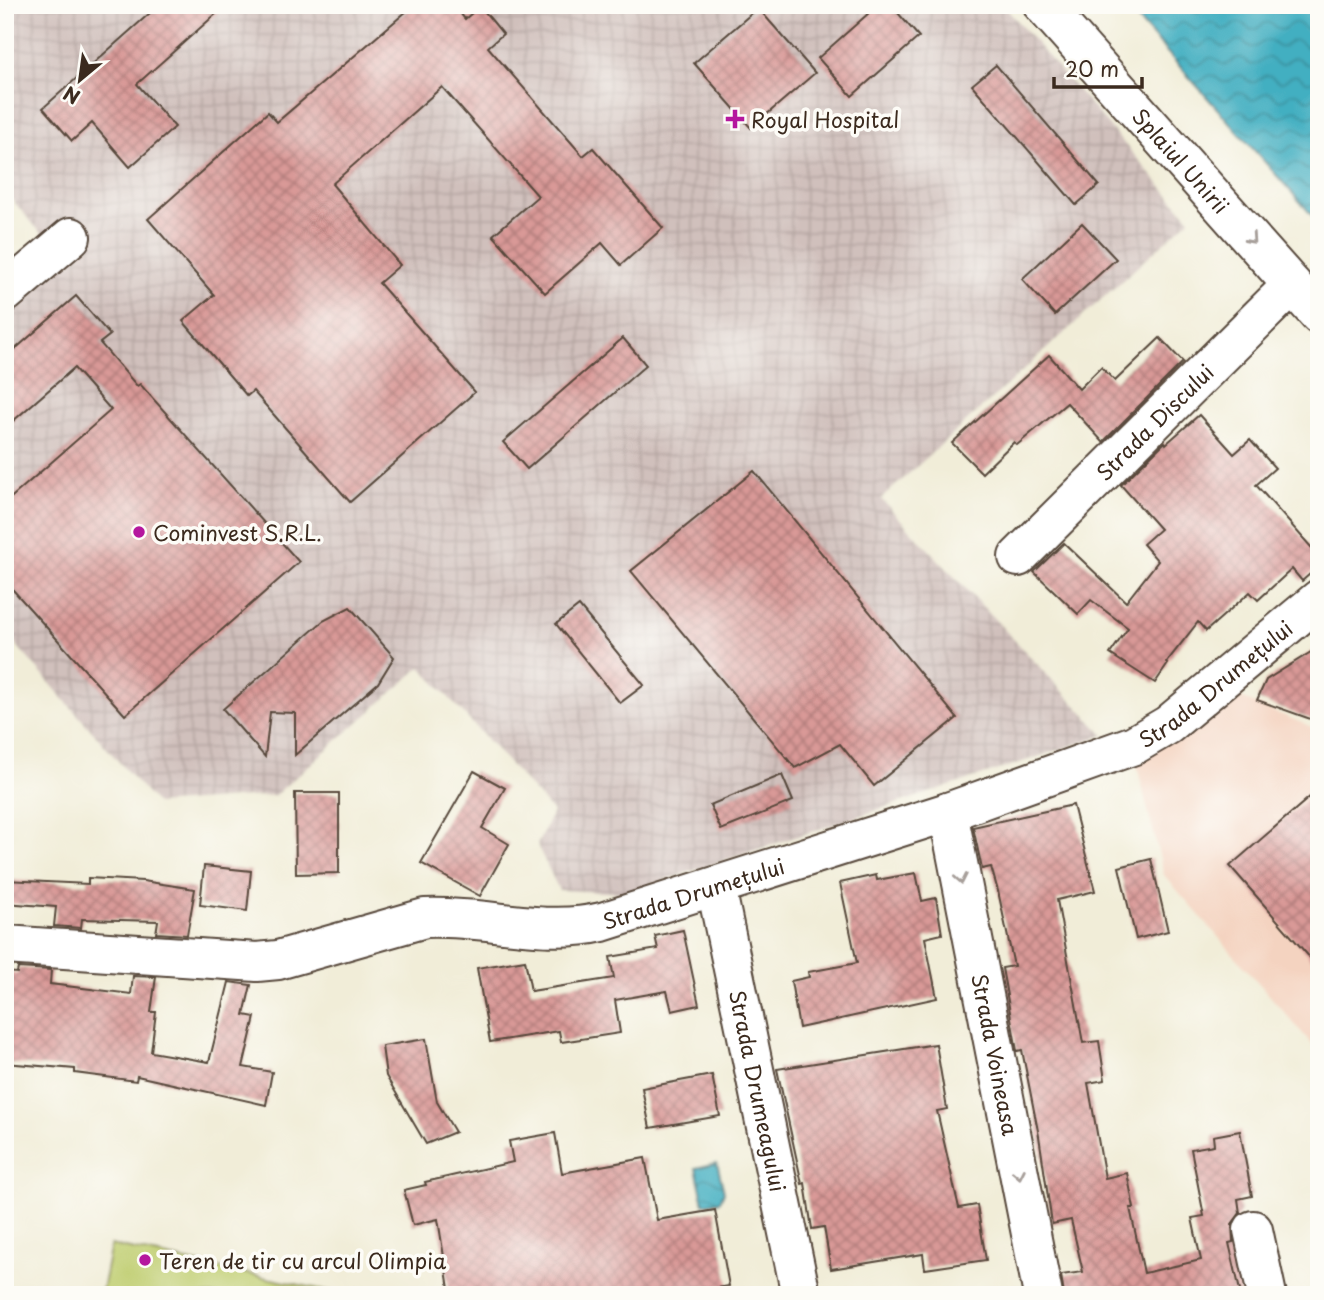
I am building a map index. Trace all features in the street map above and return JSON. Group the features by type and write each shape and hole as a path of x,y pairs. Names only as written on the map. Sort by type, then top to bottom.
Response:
{"street":[{"name":"Splaiul Unirii","path":"1043,5 1319,315"},
{"path":"5,293 71,237"},
{"name":"Strada Discului","path":"1018,557 1292,285"},
{"name":"Strada Drumețului","path":"5,945 257,962 278,960 425,918 450,917 533,925 587,926 947,812 1118,751 1147,738 1168,724 1319,599"},
{"name":"Strada Voineasa","path":"947,812 1043,1295"},
{"name":"Strada Drumeagului","path":"716,887 801,1295"},
{"path":"1253,1230 1267,1295"}],"shaded area":[{"path":"5,5 1003,5 1190,219 881,499 1104,735 626,893 559,890 537,845 553,812 421,667 275,795 156,804 5,632 5,312 65,260 5,192"},
{"path":"1226,692 1319,730 1319,1052 1164,875 1135,758"}],"green space":[{"name":"Teren de tir cu arcul Olimpia","path":"111,1245 348,1295 101,1295"}],"water":[{"path":"1125,5 1319,5 1319,223"},
{"path":"717,1163 724,1192 720,1201 704,1204 696,1168"}],"building":[{"path":"159,5 226,5 137,84 175,127 130,167 92,123 72,141 43,108"},
{"path":"414,5 453,5 465,19 480,6 503,34 488,47 583,156 593,148 663,228 621,265 602,243 545,293 493,235 538,196 442,87 332,184 400,265 379,283 475,392 350,502 253,391 247,396 183,321 214,295 148,219 268,112 277,122"},
{"path":"878,5 891,5 919,37 852,96 818,58"},
{"path":"758,8 815,73 751,128 694,63"},
{"path":"996,65 1099,185 1076,205 972,85"},
{"path":"1082,223 1116,259 1055,315 1022,279"},
{"name":"Cominvest S.R.L.","path":"76,296 110,335 100,343 299,562 125,715 5,581 5,503 111,410 74,368 5,428 5,358"},
{"path":"623,338 646,365 527,469 503,442"},
{"path":"1160,338 1183,362 1103,442 1067,403 1017,445 1014,442 982,473 952,443 1049,355 1079,389 1101,367 1115,381"},
{"path":"1199,415 1234,454 1250,440 1275,468 1256,485 1319,556 1319,566 1302,581 1292,569 1258,600 1250,592 1206,631 1198,622 1166,663 1168,664 1155,683 1110,654 1128,628 1091,600 1078,614 1034,572 1064,543 1126,602 1158,561 1143,544 1160,529 1121,485 1165,442 1166,444"},
{"path":"754,471 957,718 874,786 840,744 795,768 631,571"},
{"path":"579,606 644,685 620,703 556,624"},
{"path":"350,607 394,657 378,683 295,755 295,713 270,712 265,757 223,709 323,621"},
{"path":"1319,647 1319,722 1257,700 1266,680"},
{"path":"474,771 505,788 482,828 509,844 480,896 421,863"},
{"path":"782,775 793,801 721,830 710,805"},
{"path":"1319,789 1319,968 1230,866"},
{"path":"295,793 339,793 339,873 296,874"},
{"path":"1073,805 1095,891 1057,900 1083,1043 1099,1041 1105,1080 1088,1083 1105,1178 1127,1173 1134,1208 1130,1208 1144,1273 1201,1260 1192,1218 1204,1216 1191,1149 1214,1145 1213,1136 1240,1131 1252,1196 1238,1199 1240,1213 1232,1224 1233,1242 1229,1243 1241,1295 1064,1295 1061,1275 1083,1272 1071,1220 1052,1224 1039,1136 1022,1050 1017,1051 1002,968 1014,966 991,867 982,869 973,827"},
{"path":"1151,859 1168,931 1136,939 1119,867"},
{"path":"204,866 251,871 247,911 200,905"},
{"path":"916,873 922,901 936,898 942,934 925,938 937,998 799,1028 791,981 809,977 808,972 857,963 840,883 876,875 877,880"},
{"path":"88,878 143,881 195,889 187,935 156,933 158,921 82,919 81,928 54,926 56,907 5,903 5,880 88,884"},
{"path":"683,930 699,1005 672,1011 667,991 615,1000 620,1033 561,1042 559,1031 490,1042 477,968 525,960 531,991 614,978 610,957 658,949 655,936"},
{"path":"18,968 51,970 50,984 131,994 133,976 156,977 151,1012 156,1012 151,1052 209,1062 229,982 251,985 244,1015 255,1017 243,1067 272,1072 266,1105 137,1076 136,1081 75,1073 75,1069 5,1063 5,972 17,973"},
{"path":"426,1039 437,1102 455,1132 426,1144 386,1076 382,1046"},
{"path":"936,1044 947,1109 937,1111 959,1208 977,1205 986,1260 925,1269 923,1254 831,1269 824,1227 812,1229 805,1183 802,1184 777,1069"},
{"path":"712,1075 720,1116 650,1128 642,1088"},
{"path":"555,1133 562,1173 645,1158 657,1220 715,1210 729,1286 676,1295 450,1295 438,1219 413,1225 404,1190 426,1185 425,1182 513,1162 509,1141"}],"place":[{"name":"Royal Hospital","path":"735,119"},
{"name":"Cominvest S.R.L.","path":"139,532"},
{"name":"Teren de tir cu arcul Olimpia","path":"145,1260"}]}
